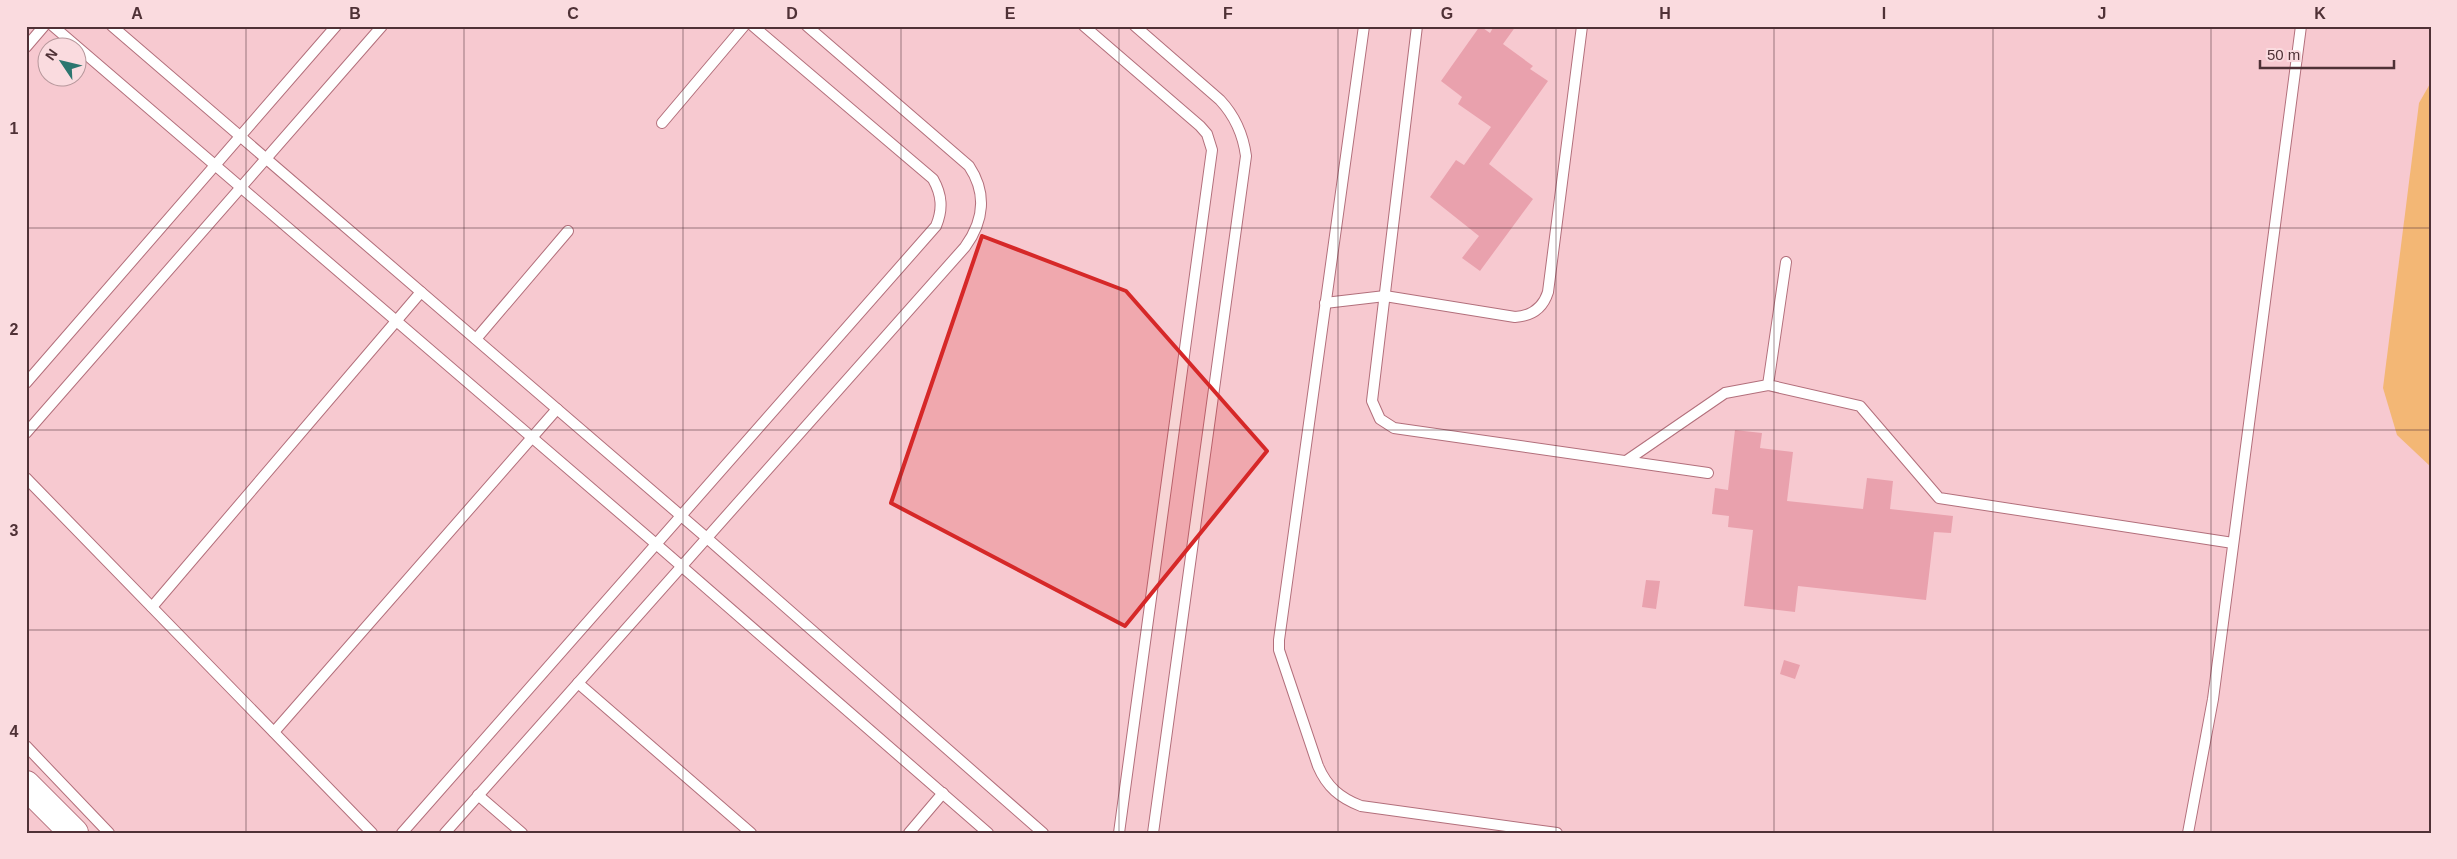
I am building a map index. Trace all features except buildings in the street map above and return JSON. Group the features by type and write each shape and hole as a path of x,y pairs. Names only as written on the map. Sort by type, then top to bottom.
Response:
{"street":[{"path":"26,785 74,833"}],"lane":[{"path":"26,47 44,26"},
{"path":"53,26 683,567 988,833"},
{"path":"112,26 708,539 1043,833"},
{"path":"26,383 336,26"},
{"path":"26,433 382,26"},
{"path":"662,123 744,26"},
{"path":"402,833 936,226 942,207 938,188 926,172 753,26"},
{"path":"445,833 708,539 965,247 977,227 981,216 981,194 979,184 965,162 806,26"},
{"path":"1084,26 1200,126 1207,134 1212,150 1119,833"},
{"path":"1135,26 1229,110 1242,134 1246,156 1153,833"},
{"path":"1364,26 1279,650 1323,778 1339,796 1361,806 1558,833"},
{"path":"1418,26 1372,401 1380,419 1394,428 1708,473"},
{"path":"1325,303 1385,296 1516,317 1531,314 1542,305 1550,285 1582,26"},
{"path":"2188,833 2213,699 2301,26"},
{"path":"476,340 568,231"},
{"path":"1768,385 1786,262"},
{"path":"152,607 421,292"},
{"path":"1626,461 1725,393 1768,385 1860,406 1939,498 2234,543"},
{"path":"274,732 557,409"},
{"path":"26,478 372,833"},
{"path":"578,683 751,833"},
{"path":"26,746 109,833"},
{"path":"909,833 943,793"},
{"path":"478,795 522,833"}],"highlighted area":[{"path":"982,236 1126,291 1267,451 1125,626 891,503"}],"shaded area":[{"path":"2431,82 2431,467 2397,435 2383,388 2419,103"}]}
